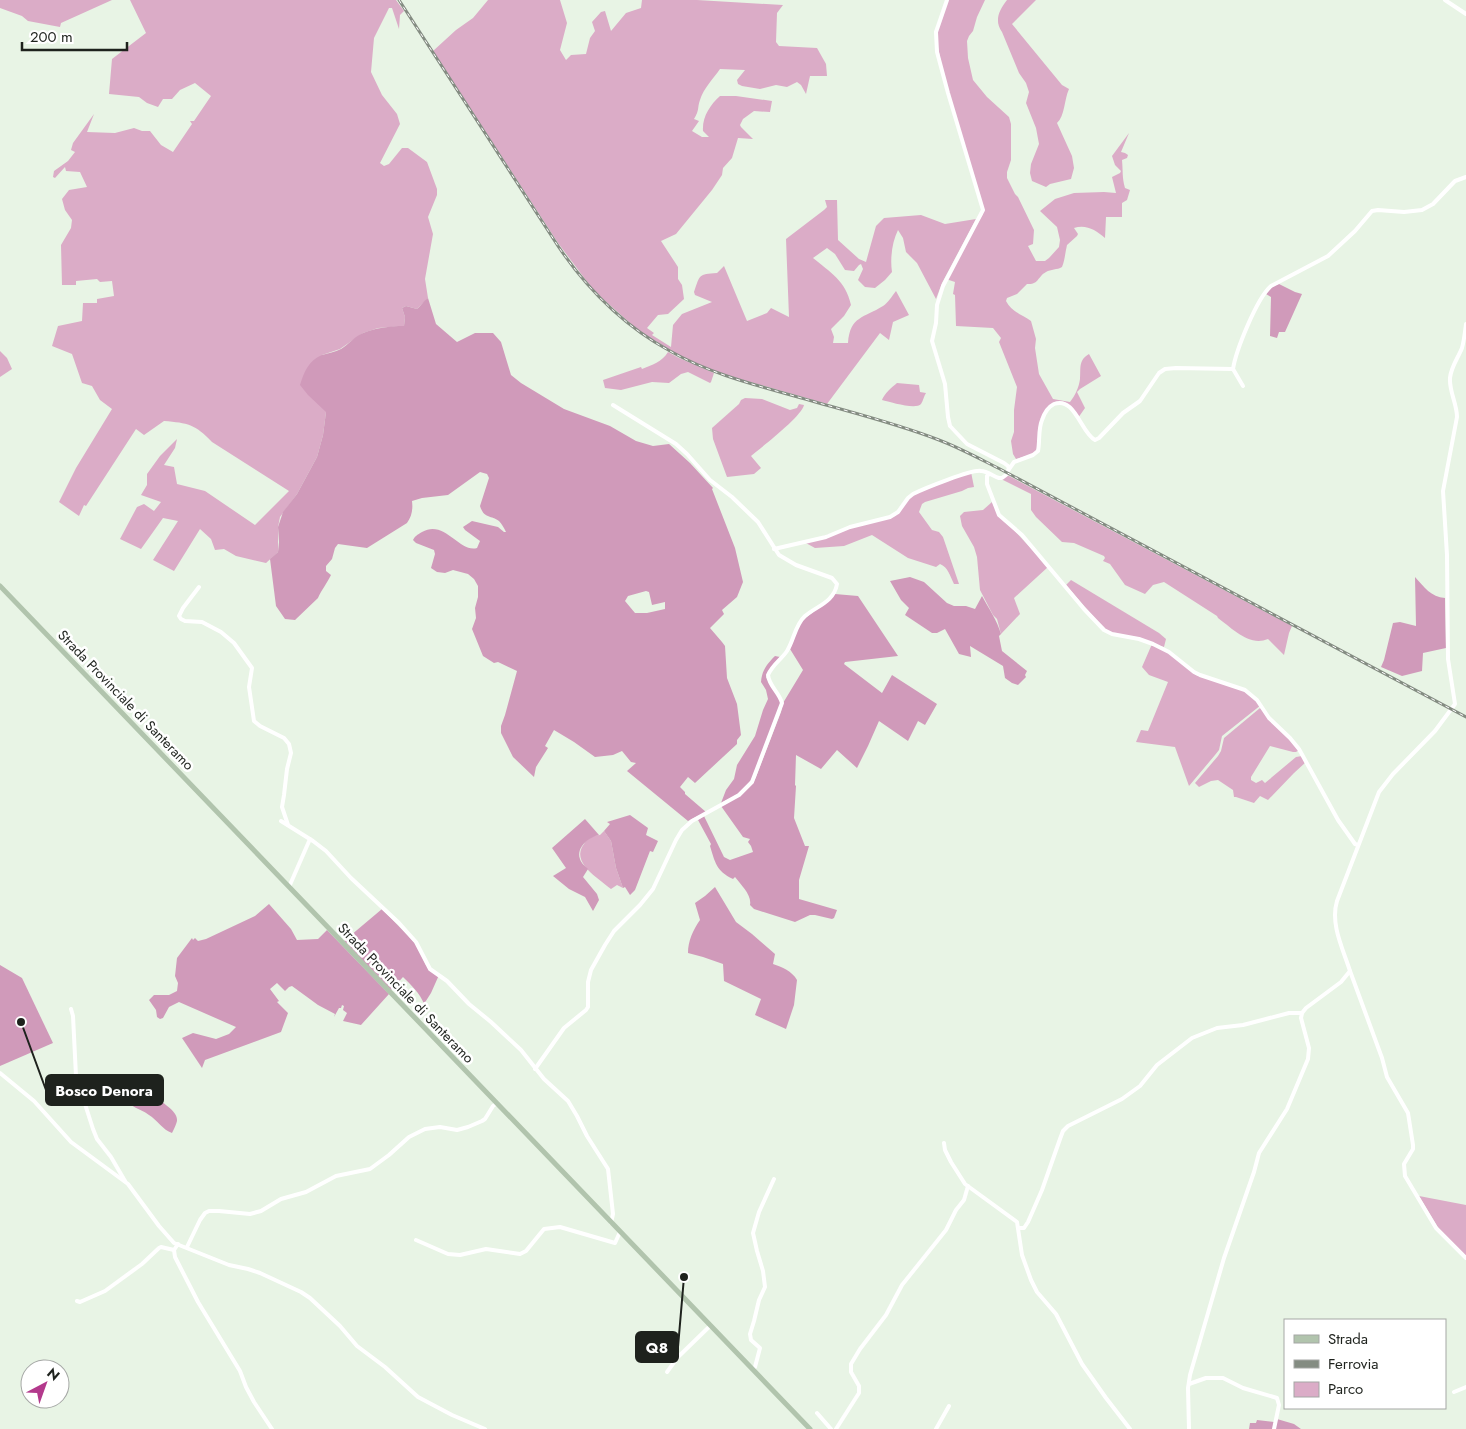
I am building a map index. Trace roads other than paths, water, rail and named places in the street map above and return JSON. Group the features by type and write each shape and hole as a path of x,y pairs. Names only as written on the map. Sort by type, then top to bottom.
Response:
{"main road":[{"name":"Strada Provinciale di Santeramo","path":"0,586 497,1103 701,1319 810,1429"}],"street":[{"path":"947,0 936,32 937,52 983,210 943,286 937,305 932,341 945,384 950,426 966,443 1004,462 1008,466 1008,472"},
{"path":"1445,0 1466,14"},
{"path":"1244,386 1233,369 1240,346 1258,305 1264,293 1271,286 1328,256 1372,211 1404,212 1422,210 1433,204 1455,181 1466,177"},
{"path":"1466,324 1462,348 1450,379 1457,417 1443,491 1447,555 1448,659 1455,699 1454,705 1435,731 1382,787 1375,799 1334,912 1337,931 1387,1077 1404,1103 1409,1115 1413,1145 1404,1164 1405,1176 1436,1228 1466,1258"},
{"path":"774,549 833,535 850,527 890,517 898,512 913,494 960,475 981,470 1002,478 1014,462 1036,453 1039,448 1041,422 1045,413 1053,405 1060,403 1067,405 1090,437 1095,440 1123,413 1140,401 1156,376 1162,371 1176,368 1233,369"},
{"path":"536,1070 564,1028 588,1007 588,982 592,966 614,931 653,889 679,834 692,821 739,795 749,786 754,778 782,703 769,681 768,675 789,648 800,622 829,600 837,584 832,578 796,565 779,555 758,522 732,497 710,480 676,444 613,405"},
{"path":"989,474 987,476 987,484 999,515 1022,535 1104,630 1112,634 1139,639 1153,644 1169,652 1194,672 1242,689 1253,695 1269,718 1299,749 1338,820 1355,844 1358,845"},
{"path":"199,587 180,612 180,619 196,621 211,626 234,643 252,668 249,687 254,722 284,738 289,744 291,753 282,807 288,825"},
{"path":"281,821 326,851 411,936 430,969 447,981 521,1050 536,1070 573,1107 587,1136 608,1169 613,1214 611,1223"},
{"path":"289,887 310,839"},
{"path":"1189,1429 1189,1384 1224,1258 1260,1153 1287,1108 1308,1059 1309,1048 1301,1022 1302,1013 1344,979 1350,971"},
{"path":"71,1008 76,1076 97,1139 111,1157 126,1182 168,1236 178,1244 229,1265 260,1273 310,1298 340,1326 357,1346 421,1399 485,1429"},
{"path":"1018,1228 1024,1228 1028,1222 1042,1190 1063,1131 1068,1126 1122,1099 1140,1086 1157,1065 1188,1039 1217,1028 1243,1025 1288,1013 1302,1013"},
{"path":"0,1073 34,1101 71,1142 126,1182"},
{"path":"187,1247 200,1220 209,1211 241,1214 261,1211 280,1200 306,1192 336,1176 370,1169 390,1155 409,1137 425,1129 434,1127 462,1129 482,1121 497,1103"},
{"path":"944,1143 950,1162 962,1180 1013,1218 1018,1224 1022,1255 1037,1292 1056,1314 1082,1364 1130,1429"},
{"path":"753,1370 760,1348 751,1340 750,1334 758,1300 765,1287 763,1271 753,1233 759,1212 774,1179"},
{"path":"836,1429 859,1393 859,1386 850,1370 851,1364 886,1315 902,1285 946,1230 956,1210 964,1200 968,1186"},
{"path":"416,1240 448,1254 460,1255 486,1250 520,1254 526,1251 542,1231 547,1228 564,1228 615,1243 620,1232"},
{"path":"178,1244 174,1250 175,1258 198,1302 236,1364 254,1402 272,1429"},
{"path":"77,1301 80,1302 104,1291 142,1264 159,1248 174,1250"},
{"path":"667,1372 678,1358 710,1326"},
{"path":"1189,1384 1206,1378 1223,1378 1243,1388 1277,1398 1278,1405 1274,1429"},
{"path":"1454,1392 1466,1387"},
{"path":"936,1429 949,1406"},
{"path":"817,1414 831,1429"}],"railway":[{"path":"399,0 569,262 594,292 622,318 653,341 687,360 722,374 892,424 955,446 1466,717"}],"place":[{"name":"Bosco Denora","path":"21,1022"},
{"name":"Q8","path":"684,1277"}]}
